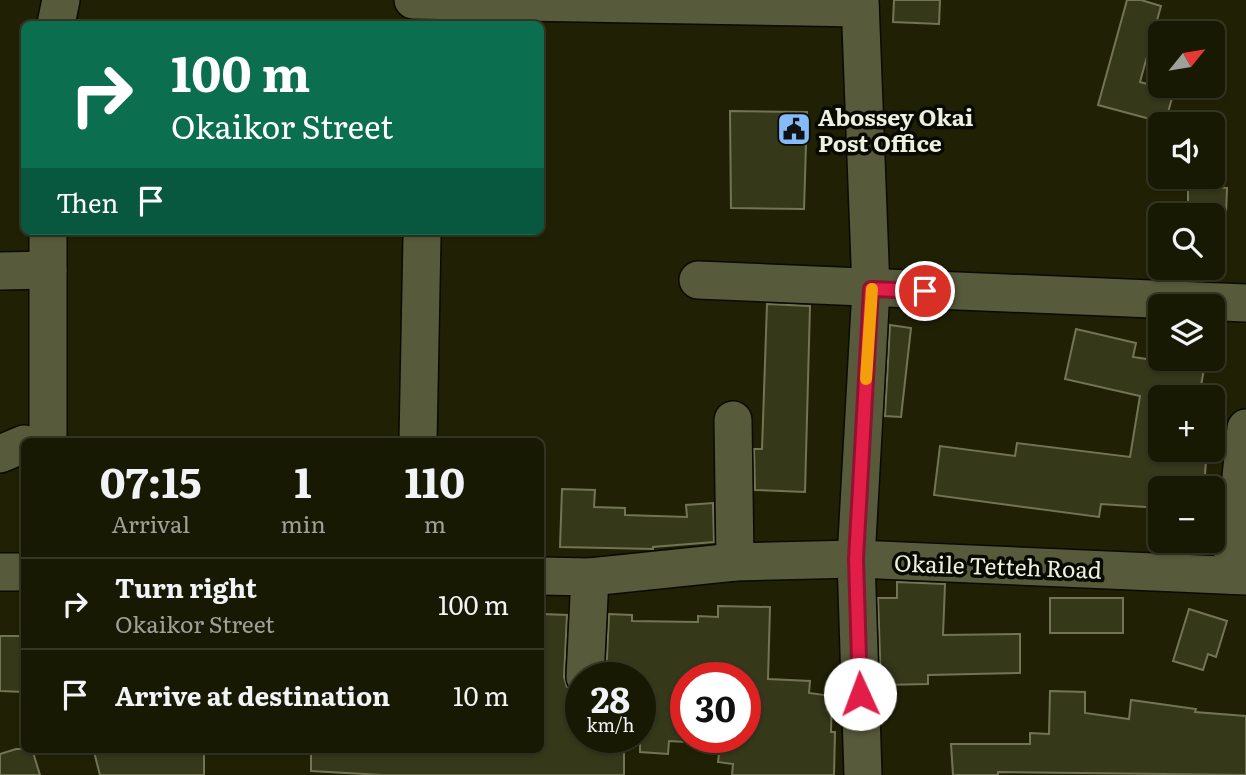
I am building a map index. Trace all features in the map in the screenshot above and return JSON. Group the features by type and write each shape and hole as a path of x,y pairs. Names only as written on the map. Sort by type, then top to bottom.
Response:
{"street":[{"path":"57,21 61,0"},
{"path":"414,0 860,4 871,289 856,559 863,775"},
{"path":"38,438 48,235"},
{"path":"418,438 422,237"},
{"path":"0,271 48,270"},
{"path":"698,280 1246,303"},
{"path":"733,420 735,562"},
{"path":"1239,575 1246,428"},
{"path":"0,454 21,446"},
{"name":"Okaile Tetteh Road","path":"544,576 590,577 735,562 856,559 1239,575"},
{"path":"0,572 21,572"},
{"path":"586,662 590,577"}],"building":[{"path":"894,0 940,0 939,24 893,22"},
{"path":"1127,0 1141,0 1161,6 1157,21 1148,21 1148,53 1140,82 1148,84 1148,98 1172,98 1168,112 1148,112 1148,118 1098,105"},
{"path":"730,111 807,112 804,209 731,208"},
{"path":"1227,188 1226,214 1225,203 1188,203 1188,189"},
{"path":"767,304 810,306 805,492 755,490 754,449 762,449"},
{"path":"890,325 911,328 901,417 885,416"},
{"path":"1076,329 1136,343 1133,357 1147,359 1148,352 1148,371 1204,371 1201,385 1148,385 1148,462 1206,462 1205,476 1148,476 1148,507 1101,504 1099,517 934,495 940,446 1015,456 1017,443 1130,457 1140,396 1065,379"},
{"path":"562,489 595,490 594,507 625,508 625,515 687,517 686,505 713,503 714,542 653,549 560,547"},
{"path":"897,582 945,584 943,635 1020,634 1020,673 928,675 928,684 881,685 878,598 897,598"},
{"path":"1050,598 1123,598 1123,633 1050,633"},
{"path":"718,606 770,607 768,679 810,681 809,693 832,696 834,775 732,775 733,764 718,762 719,753 761,753 761,662 670,662 668,754 654,753 656,662 607,662 609,614 632,615 632,621 698,622 698,616 718,617"},
{"path":"1189,609 1227,621 1216,657 1208,654 1203,670 1173,661"},
{"path":"544,614 567,615 564,677 565,753 624,753 624,775 382,775 311,771 311,753 544,753"},
{"path":"0,636 21,636 21,692 0,691"},
{"path":"1050,691 1085,692 1085,713 1129,719 1131,700 1196,709 1195,712 1246,716 1246,775 998,772 998,775 953,775 951,744 1030,744 1030,733 1049,734"},
{"path":"16,749 21,749 21,753 33,753 40,775 0,775 0,754"},
{"path":"94,753 204,753 204,775 100,775"}],"slow traffic":[{"path":"866,379 872,289"}],"place":[{"name":"Abossey Okai Post Office","path":"794,129"}],"route":[{"path":"860,694 856,559 871,289 925,291"}]}
